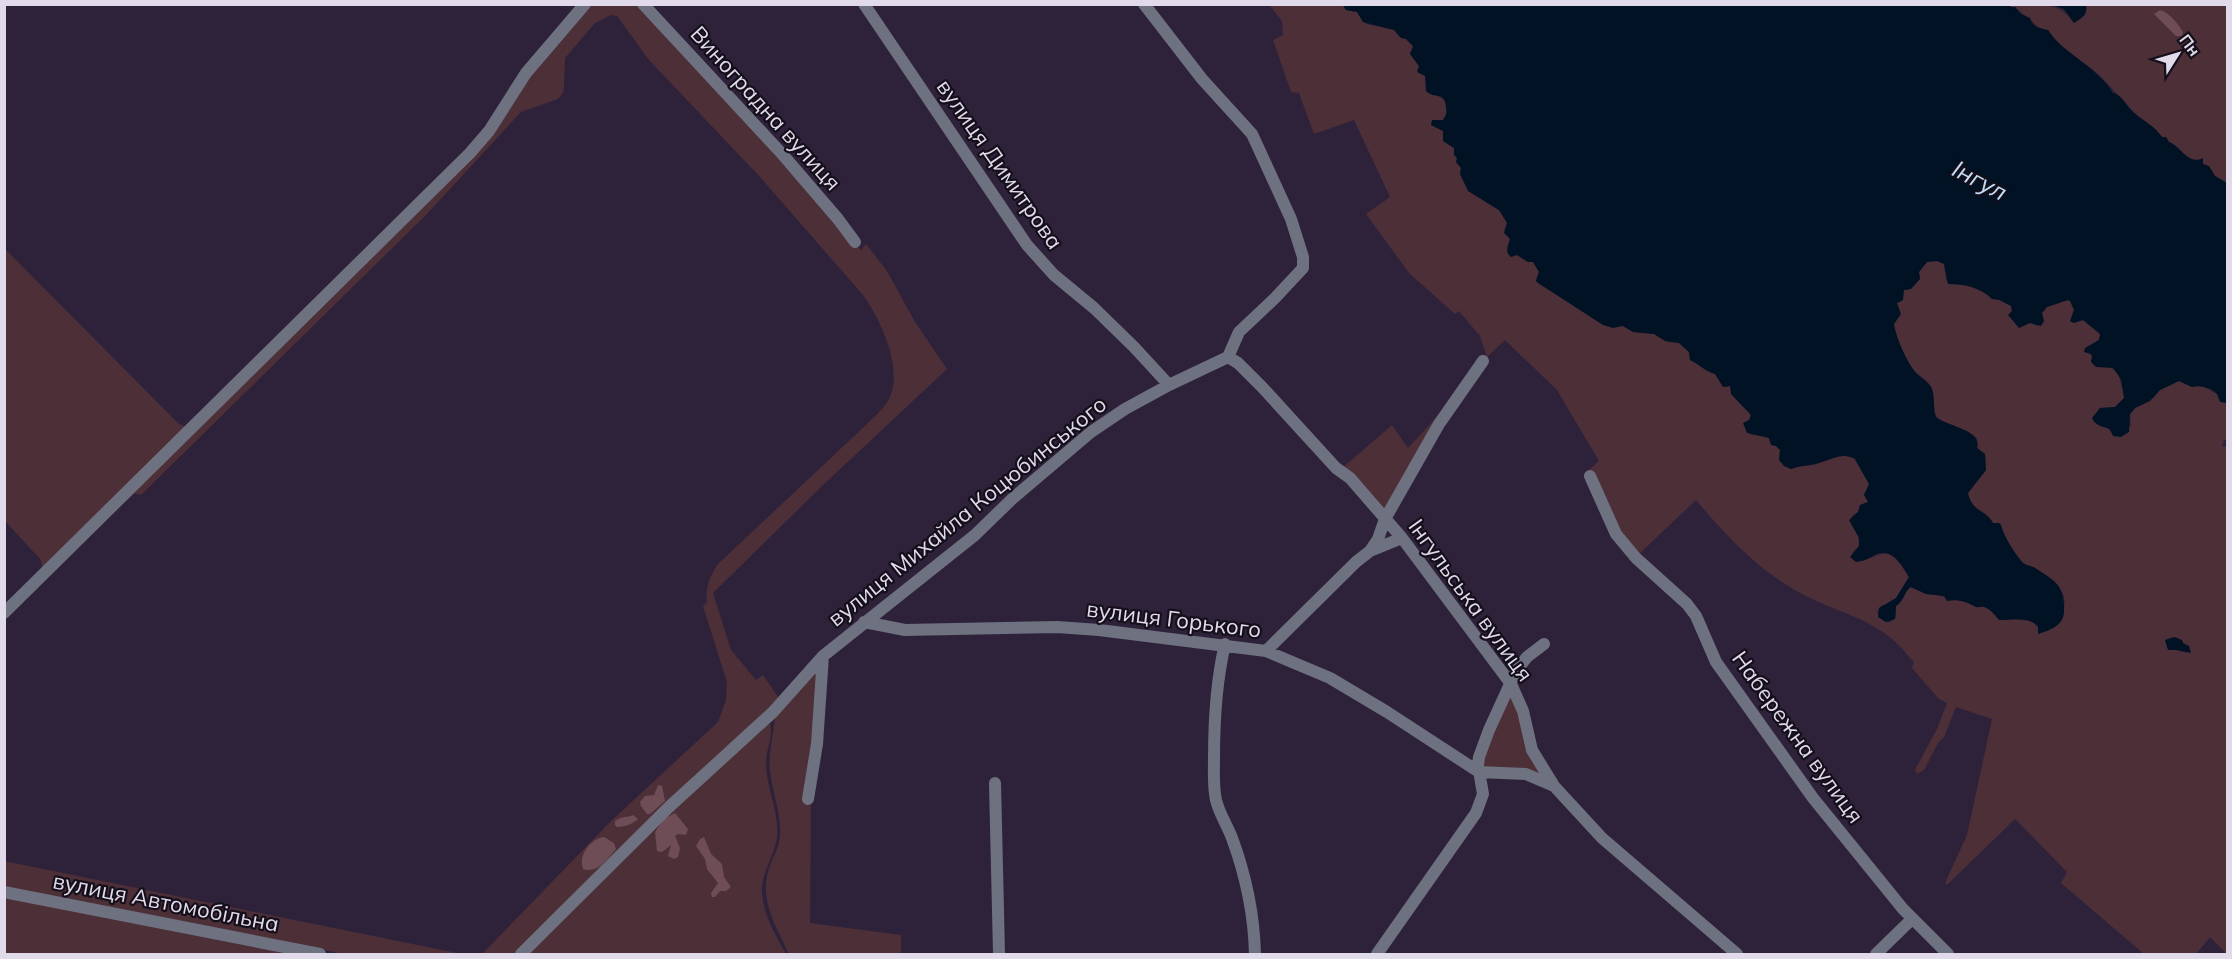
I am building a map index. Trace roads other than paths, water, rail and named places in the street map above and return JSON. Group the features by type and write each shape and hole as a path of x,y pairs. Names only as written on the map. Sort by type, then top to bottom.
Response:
{"street":[{"path":"4,613 470,153 489,131 526,74 585,4"},
{"name":"Виноградна вулиця","path":"643,4 783,155 855,242"},
{"name":"вулиця Димитрова","path":"864,4 1027,245 1054,275 1094,308 1134,347 1169,385"},
{"path":"1144,4 1202,79 1252,134 1291,219 1304,257 1303,268 1239,332 1228,357"},
{"name":"вулиця Михайла Коцюбинського","path":"521,954 669,807 773,712 823,656 975,535 1012,499 1091,432 1125,409 1228,357"},
{"name":"Інгульська вулиця","path":"1228,357 1238,363 1336,468 1350,478 1402,538 1511,684 1523,711 1532,750 1554,786 1602,838 1737,954"},
{"path":"1266,651 1370,550 1383,531 1385,519 1439,424 1483,361"},
{"name":"Набережна вулиця","path":"1590,476 1616,534 1636,558 1687,604 1696,616 1716,663 1813,798 1912,919 1948,954"},
{"path":"1370,550 1402,538"},
{"path":"888,603 898,629"},
{"name":"вулиця Горького","path":"864,622 905,630 1057,627 1099,630 1225,644 1266,651 1330,678 1479,772"},
{"path":"1225,644 1217,676 1214,739 1216,799 1233,839 1248,888 1253,914 1255,954"},
{"path":"1483,794 1479,757 1489,730 1516,671 1527,657 1544,644"},
{"name":"вулиця Михайла Коцюбинського","path":"808,799 816,744 823,656"},
{"path":"1479,772 1526,774 1554,786"},
{"path":"1377,954 1476,813 1492,778 1507,772"},
{"path":"995,783 999,954"},
{"name":"вулиця Автомобільна","path":"4,892 320,954"},
{"path":"1876,954 1912,919"}],"water":[{"name":"Інгул","path":"2008,4 2015,7 2021,14 2030,18 2035,26 2048,30 2062,46 2098,75 2113,93 2162,137 2166,137 2189,158 2198,160 2203,158 2203,164 2209,166 2215,176 2227,183 2227,403 2220,402 2217,394 2211,390 2192,387 2179,381 2160,390 2150,401 2135,408 2130,414 2129,432 2121,437 2113,436 2110,429 2097,424 2092,418 2100,408 2115,407 2124,398 2121,379 2113,368 2096,367 2091,362 2091,354 2084,352 2085,348 2099,340 2100,334 2083,320 2074,323 2070,321 2074,310 2070,301 2047,307 2042,313 2044,321 2041,326 2030,323 2019,328 2008,315 2012,311 2011,306 2000,300 1992,299 1977,289 1948,284 1944,264 1937,261 1927,262 1919,272 1920,279 1911,289 1904,290 1903,300 1897,303 1901,314 1894,324 1900,344 1914,370 1931,387 1937,418 1970,433 1975,437 1977,448 1985,454 1986,470 1968,493 1973,504 1993,523 2001,525 2004,534 2022,562 2048,577 2061,589 2064,611 2059,623 2052,629 2038,634 2038,626 2029,621 1999,620 1993,612 1986,608 1961,601 1947,601 1944,596 1926,594 1911,587 1896,606 1895,619 1886,622 1878,617 1879,608 1896,598 1909,577 1895,558 1886,553 1856,562 1850,557 1859,546 1859,538 1849,520 1858,512 1860,505 1868,502 1864,495 1869,484 1855,459 1842,456 1791,469 1784,466 1779,460 1780,450 1771,445 1769,438 1747,433 1743,423 1749,420 1751,415 1731,394 1730,386 1723,387 1715,374 1690,360 1689,352 1679,343 1665,341 1654,334 1633,332 1623,326 1613,328 1603,325 1538,283 1536,281 1539,272 1533,262 1528,262 1517,255 1511,257 1508,253 1510,239 1504,233 1507,223 1499,210 1468,191 1460,174 1461,168 1456,162 1454,148 1443,141 1443,131 1431,125 1432,120 1443,120 1446,114 1445,102 1441,97 1426,91 1425,76 1417,72 1419,66 1410,54 1413,46 1394,30 1363,22 1357,12 1346,10 1343,5"},
{"path":"2053,5 2086,5 2086,11 2082,18 2074,23 2064,9"},
{"path":"2174,637 2189,646 2191,653 2168,650 2165,640"}]}
